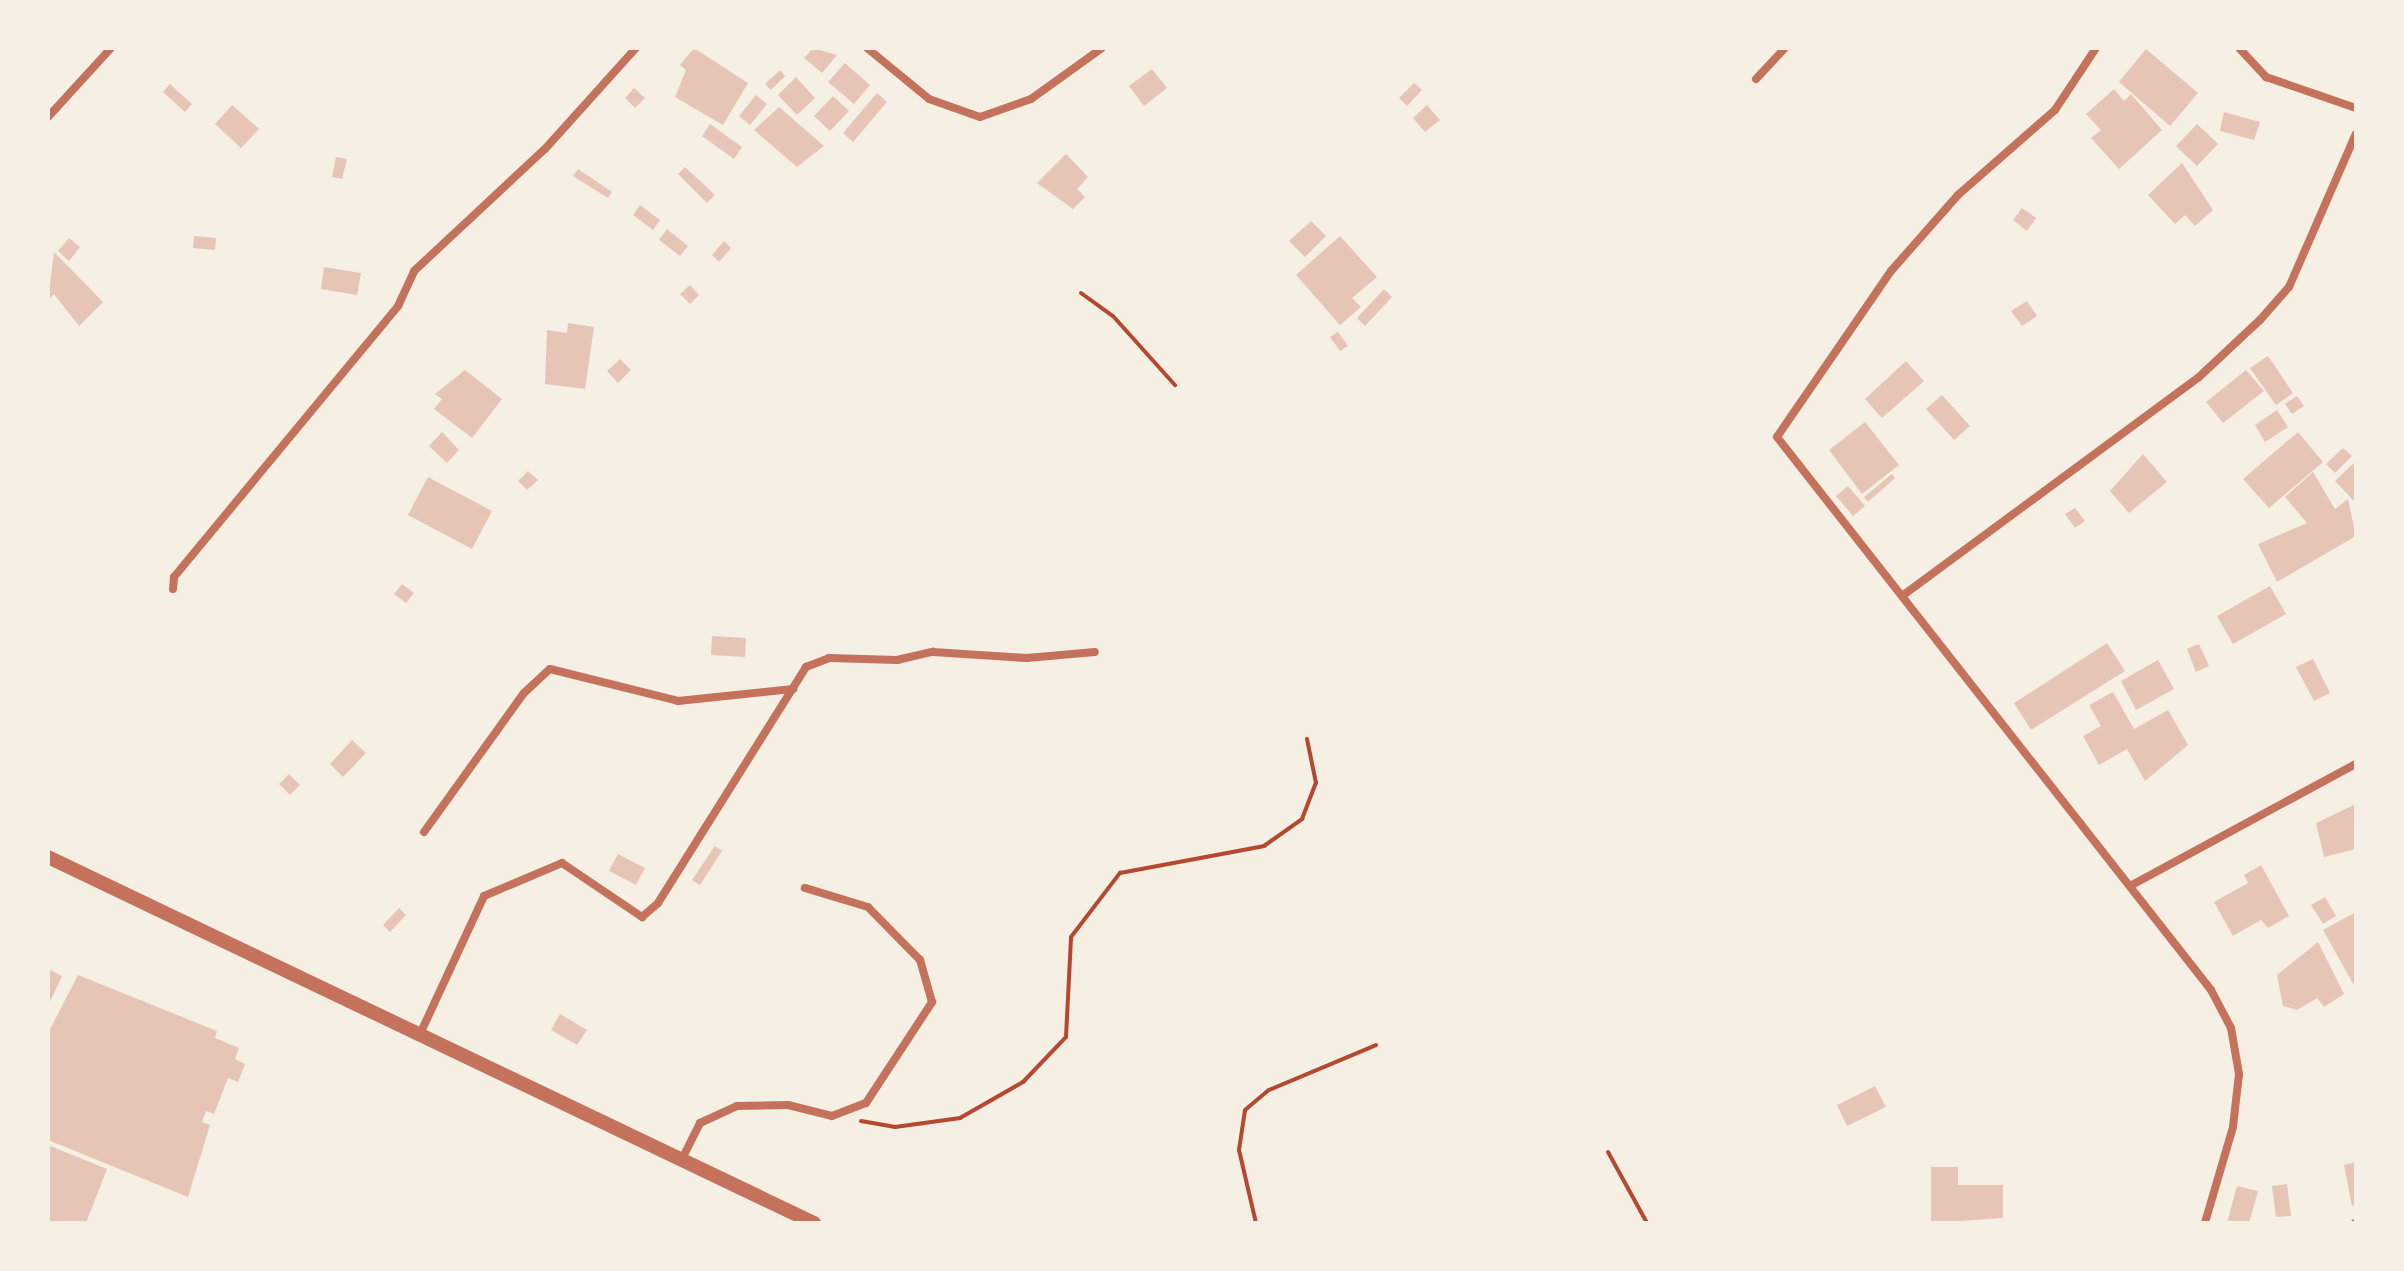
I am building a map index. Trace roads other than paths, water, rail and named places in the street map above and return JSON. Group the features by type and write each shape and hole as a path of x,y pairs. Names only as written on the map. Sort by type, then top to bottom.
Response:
{"street":[{"path":"48,117 111,48"},
{"path":"173,589 174,577 398,306 414,271 545,149 636,48"},
{"path":"867,48 929,99 980,117 1031,99 1102,48"},
{"path":"1756,79 1785,48"},
{"path":"2096,48 2055,110 1958,195 1891,271 1777,437 2211,990 2231,1028 2239,1074 2233,1127 2205,1223"},
{"path":"2239,48 2266,77 2356,108"},
{"path":"1902,596 2199,377 2260,320 2289,287 2356,134"},
{"path":"420,1034 484,896 562,863 642,917 658,903 806,667 829,658 1095,652"},
{"path":"424,832 524,693 550,669 678,701 793,689"},
{"path":"2130,886 2356,764"},
{"path":"48,857 814,1223"},
{"path":"682,1159 700,1123 737,1106 788,1105 832,1116 866,1103 932,1002 920,960 868,907 805,888"}]}
